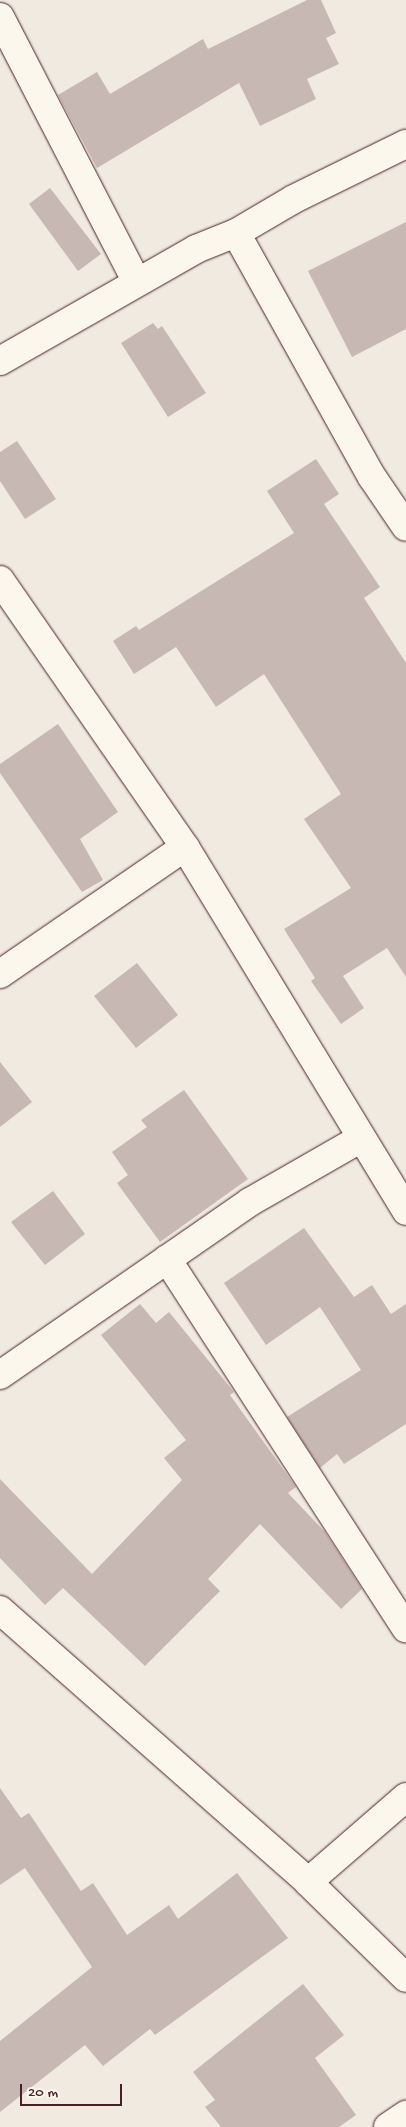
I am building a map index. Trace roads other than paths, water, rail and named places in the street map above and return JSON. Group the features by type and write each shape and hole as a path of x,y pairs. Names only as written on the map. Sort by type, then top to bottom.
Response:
{"street":[{"path":"0,17 138,282"},
{"path":"0,360 196,249 236,233 294,199 406,144"},
{"path":"236,233 372,477 406,527"},
{"path":"0,580 185,847 360,1139 406,1211"},
{"path":"0,974 185,847"},
{"path":"0,1376 250,1202 360,1139"},
{"path":"167,1259 406,1629"},
{"path":"0,1610 308,1882 406,1978"},
{"path":"308,1882 406,1797"},
{"path":"388,2127 406,2115"}]}
